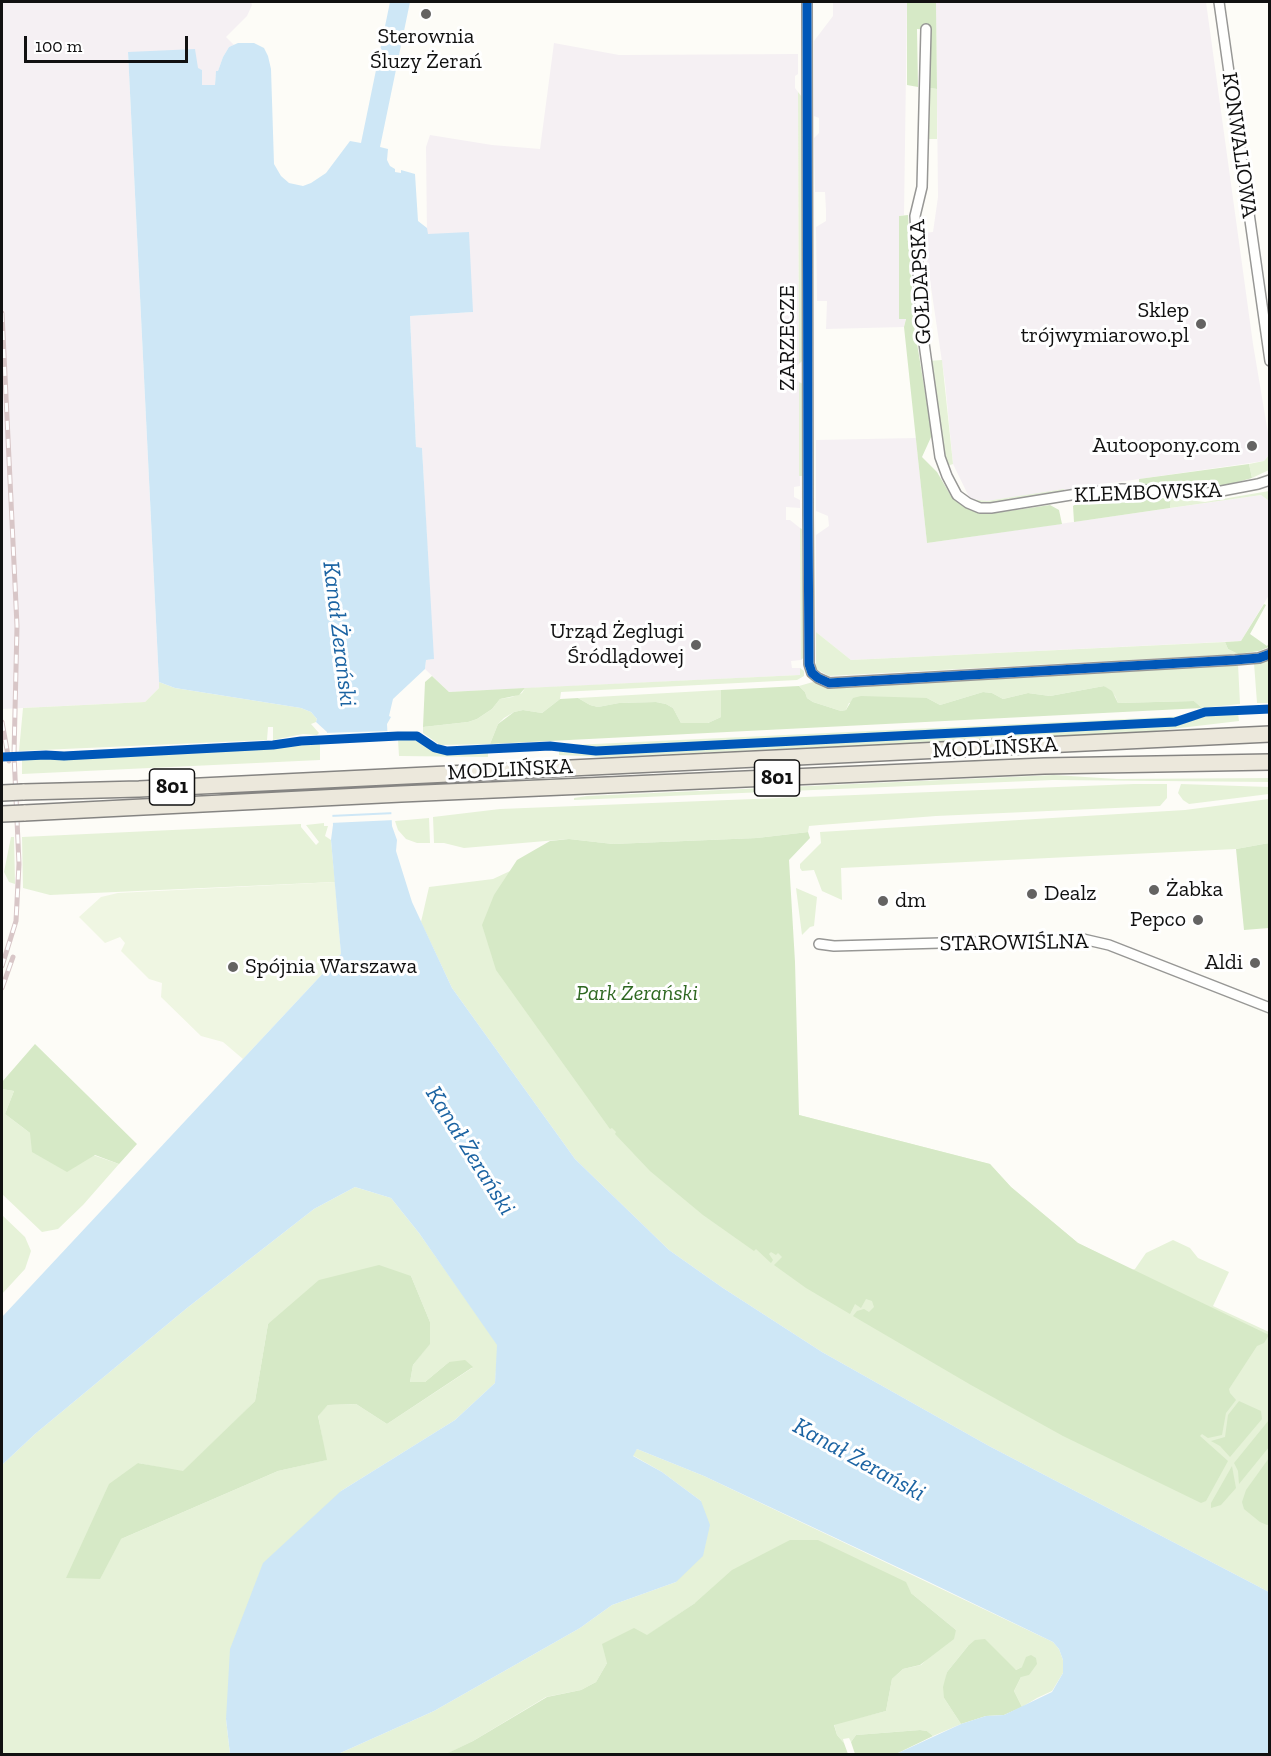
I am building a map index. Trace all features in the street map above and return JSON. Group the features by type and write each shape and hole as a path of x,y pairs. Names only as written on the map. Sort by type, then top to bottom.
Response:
{"main road":[{"name":"MODLIŃSKA","path":"2,793 139,789 321,778 1269,734"},
{"name":"MODLIŃSKA","path":"2,814 1044,766 1269,762"}],"street":[{"name":"ZARZECZE","path":"807,2 808,514 812,673 829,682 1235,660 1259,658 1269,654"},
{"name":"KONWALIOWA","path":"1219,2 1269,360"},
{"name":"GOŁDAPSKA","path":"926,29 922,187 915,216 921,322 940,457 946,476 957,495"},
{"name":"KLEMBOWSKA","path":"957,495 980,508 991,508 1122,489 1211,493 1269,480"},
{"name":"STAROWIŚLNA","path":"819,944 834,946 1083,939 1109,945 1269,1008"}],"shaded area":[{"path":"2,2 251,2 252,5 247,16 226,37 234,45 229,47 223,57 216,72 215,85 202,85 202,70 128,52 159,682 159,688 145,702 2,709"},
{"path":"833,2 907,2 904,215 899,216 899,318 906,318 904,327 826,329 827,301 817,301 816,227 826,221 826,210 825,192 815,192 814,138 819,133 819,118 814,116 814,41 833,16"},
{"path":"936,2 1206,2 1253,344 1269,439 1269,455 1264,461 987,501 970,499 953,464 945,382 923,233 933,232 938,197"},
{"path":"554,43 619,55 798,54 795,88 798,92 799,364 794,368 794,376 799,382 800,486 794,487 794,497 800,500 800,508 786,507 786,520 790,520 800,528 801,660 791,661 792,668 800,668 801,675 449,692 425,669 426,660 433,659 422,448 416,448 410,316 473,312 427,234 426,147 430,135 492,145 540,149"},
{"path":"916,438 927,543 1261,495 1269,501 1269,595 1241,641 851,660 816,632 816,535 829,526 828,516 816,511 816,440"}],"green space":[{"path":"907,2 936,2 937,89 930,88 930,30 917,29 918,87 907,85"},
{"path":"930,88 937,89 937,139 928,139"},
{"path":"798,92 802,97 803,360 799,364"},
{"path":"908,215 914,325 932,435 922,457 937,472 951,496 976,511 995,513 1050,505 1059,510 1062,524 927,543 904,327 906,319 899,319 899,216"},
{"path":"942,360 953,464 947,466 929,361"},
{"path":"799,382 803,384 803,476 799,476"},
{"path":"1269,455 1269,470 1252,478 1249,464 1264,461"},
{"path":"1249,464 1252,478 1227,485 1139,486 1139,479"},
{"path":"1064,489 1064,492 989,505 970,499 987,501"},
{"path":"1269,491 1269,501 1261,495 1170,508 1171,498 1205,502"},
{"path":"1171,498 1170,508 1074,522 1073,506 1080,501"},
{"path":"800,528 802,529 804,632 804,657 801,660"},
{"path":"1264,604 1266,605 1250,634 1267,646 1269,643 1269,647 1238,654 1228,649 1225,642 1241,641"},
{"path":"816,632 851,660 1225,642 1228,649 1238,654 829,676 816,669"},
{"path":"1269,659 1269,703 1257,703 1254,663"},
{"path":"1238,664 1240,704 1202,708 1194,701 1118,703 1115,696 1104,686 1050,696 1028,693 1003,699 992,693 983,692 940,705 927,698 849,703 846,710 841,711 813,702 807,698 799,686 813,682 829,687"},
{"path":"800,668 804,671 804,676 797,680 561,692 560,699 542,713 523,710 504,718 498,724 490,744 440,745 423,733 423,727 477,719 492,709 500,699 522,693 525,688 800,675"},
{"path":"432,676 449,692 525,688 519,695 500,699 492,709 477,719 423,727 425,682"},
{"path":"159,682 175,688 301,708 311,712 317,719 311,724 319,733 273,740 273,727 268,727 267,740 19,751 23,708 145,702 159,688"},
{"path":"799,686 807,698 813,702 841,711 846,710 853,698 861,696 927,698 940,705 983,692 992,693 1003,699 1028,693 1050,696 1104,686 1112,691 1118,703 1194,701 1202,708 490,744 498,724 514,712 523,710 542,713 560,699 578,698 598,707 619,703 656,702 673,708 681,723 708,723 721,717 721,690"},
{"path":"721,690 721,717 708,723 681,723 673,708 656,702 619,703 598,707 578,698"},
{"path":"1238,713 1239,721 1146,732 606,757 559,755 562,748 594,752 1176,725 1204,715"},
{"path":"1188,716 1175,721 594,748 573,745"},
{"path":"409,737 416,738 436,751 444,753 488,751 488,757 399,756 398,740 409,739"},
{"path":"298,744 320,744 320,760 22,774 22,759 272,749"},
{"path":"1054,775 1117,779 1269,778 1270,782 1053,780 574,800 574,798 587,796"},
{"path":"1167,784 1167,798 1160,806 936,816 820,825 809,826 808,832 757,838 613,844 569,839 464,848 434,843 433,817 500,809"},
{"path":"1181,784 1269,787 1269,794 1189,804 1178,793"},
{"path":"1269,799 1269,843 1236,849 841,868 842,900 822,891 814,870 802,871 800,868 800,864 821,843 820,832 1185,810"},
{"path":"429,818 430,843 417,843 406,839 398,830 395,821"},
{"path":"324,823 324,826 328,826 325,836 331,840 335,882 50,895 23,888 22,837 301,824 316,845 319,842 306,825"},
{"name":"Park Żerański","path":"808,832 810,838 789,860 795,962 799,1115 990,1164 1011,1187 1078,1243 1269,1335 1264,1343 1257,1346 1229,1389 1236,1400 1226,1413 1222,1435 1208,1438 1202,1434 1200,1436 1228,1461 1206,1501 1201,1503 1063,1436 971,1385 853,1316 857,1311 864,1309 869,1312 874,1307 872,1301 866,1299 861,1308 855,1304 850,1314 806,1288 774,1265 782,1257 778,1253 769,1254 773,1260 771,1263 756,1249 754,1251 703,1215 650,1171 615,1134 616,1132 610,1129 496,970 482,925 494,895 517,860 550,841 569,839 613,844 757,838"},
{"path":"11,837 14,837 15,884 9,882 4,872"},
{"path":"1269,843 1269,928 1244,930 1236,849"},
{"name":"Park Żerański","path":"553,851 792,1111 799,1115 990,1164 1011,1187 1078,1243 1132,1270 1146,1253 1173,1240 1190,1248 1198,1258 1229,1272 1213,1306 1269,1332 1269,1592 989,1446 822,1352 669,1250 575,1159 452,988 421,922 429,887 493,879"},
{"name":"Spójnia Warszawa","path":"335,882 341,954 243,1059 223,1042 201,1036 161,997 162,983 149,979 121,951 125,943 120,937 105,943 79,917 101,897 118,893"},
{"path":"796,888 817,897 814,926 802,935"},
{"path":"35,1044 137,1144 119,1164 95,1155 67,1172 32,1152 30,1133 5,1114 14,1091 2,1089 2,1082"},
{"path":"2,1089 14,1091 5,1114 30,1133 119,1164 83,1205 58,1229 42,1232 2,1194"},
{"path":"355,1187 391,1198 419,1233 498,1345 495,1383 455,1420 341,1491 226,1719 230,1754 2,1754 2,1465 35,1434 187,1308 314,1209","holes":["411,1276 430,1322 430,1343 413,1365 410,1382 425,1382 449,1362 472,1368 387,1424 356,1404 328,1405 318,1415 326,1460 278,1471 121,1539 138,1463 183,1472 255,1401 268,1324"]},
{"path":"2,1215 25,1237 31,1251 25,1269 2,1294"},
{"path":"379,1265 411,1276 430,1322 430,1344 413,1365 410,1382 425,1382 449,1362 465,1360 473,1367 387,1424 356,1404 328,1405 318,1416 327,1460 278,1471 121,1539 100,1579 66,1578 109,1484 138,1463 183,1471 255,1401 268,1324 319,1280"},
{"path":"1239,1401 1261,1411 1262,1419 1230,1457 1220,1446 1211,1441 1225,1437 1228,1415"},
{"path":"1269,1420 1269,1447 1239,1484 1238,1471 1234,1463"},
{"path":"637,1449 704,1476 1053,1642 1059,1649 1063,1660 1063,1673 1052,1691 1022,1707 1014,1691 1021,1677 1022,1667 1016,1670 968,1646 947,1672 944,1698 961,1724 933,1736 927,1731 920,1730 856,1735 851,1742 849,1738 843,1739 844,1743 837,1735 834,1724 886,1711 892,1679 903,1669 921,1665 956,1630 911,1593 695,1603 607,1663 596,1682 581,1690 546,1697 447,1754 338,1754 434,1711 580,1628 612,1605 676,1582 701,1501 662,1472 632,1455"},
{"path":"1269,1458 1270,1524 1267,1525 1244,1509 1242,1502 1246,1490"},
{"path":"1232,1466 1236,1488 1221,1505 1211,1508 1211,1503"},
{"path":"790,1540 818,1540 906,1582 911,1593 956,1630 954,1639 920,1665 903,1669 892,1679 886,1711 834,1725 848,1754 446,1754 473,1741 547,1697 581,1690 596,1682 607,1663 602,1644 634,1628 647,1635 695,1603 732,1570"},
{"path":"985,1639 1016,1670 1022,1667 1026,1657 1031,1655 1036,1658 1037,1664 1029,1675 1021,1677 1014,1691 1022,1707 1004,1715 986,1716 961,1724 944,1698 943,1687 947,1672 968,1646 975,1640"},
{"path":"927,1731 933,1736 896,1754 855,1754 851,1742 856,1735"}],"water":[{"name":"Kanał Żerański","path":"390,2 410,2 380,147 388,149 387,160 395,172 401,173 401,170 415,174 418,221 427,228 428,234 469,232 473,312 410,316 416,447 422,448 434,659 426,660 425,669 393,699 389,716 391,717 387,724 392,826 397,840 396,851 412,902 452,988 575,1159 669,1250 822,1352 989,1446 1269,1592 1269,1754 896,1754 961,1724 986,1716 1004,1715 1052,1692 1063,1673 1063,1660 1059,1649 1053,1642 927,1581 704,1476 637,1449 633,1456 662,1472 701,1501 710,1525 703,1556 676,1582 612,1605 580,1628 434,1711 338,1754 230,1754 226,1719 230,1649 263,1563 341,1491 455,1420 495,1383 497,1345 419,1233 391,1198 355,1187 314,1209 187,1308 35,1434 2,1465 2,1317 341,954 331,840 333,825 327,732 316,722 317,719 311,712 301,708 175,688 159,682 128,52 195,49 198,68 202,70 202,85 215,85 216,71 229,47 238,43 254,43 264,48 271,69 274,164 281,176 289,183 303,186 326,173 350,141 361,143"}],"pier":[{"path":"390,731 391,739 324,742 323,733"},
{"path":"391,740 393,784 328,787 325,744"},
{"path":"393,785 395,812 330,815 328,788"},
{"path":"395,814 395,820 330,823 330,817"}],"railway":[{"path":"2,313 17,626 14,754 19,864 16,921 2,966"},
{"path":"2,722 9,761"},
{"path":"2,988 13,957"}],"cycle path":[{"path":"807,2 809,664 812,673 829,683 1235,660 1259,658 1270,654"},
{"path":"2,757 273,745 301,741 398,736 417,736 435,748 447,751 550,746 596,751 1175,722 1205,712 1270,709"}],"place":[{"name":"Sterownia Śluzy Żerań","path":"426,14"},
{"name":"Sklep trójwymiarowo.pl","path":"1201,324"},
{"name":"Autoopony.com","path":"1252,446"},
{"name":"Urząd Żeglugi Śródlądowej","path":"696,645"},
{"name":"Żabka","path":"1154,890"},
{"name":"Dealz","path":"1032,894"},
{"name":"dm","path":"883,901"},
{"name":"Pepco","path":"1198,920"},
{"name":"Aldi","path":"1255,963"},
{"name":"Spójnia Warszawa","path":"233,967"}]}
